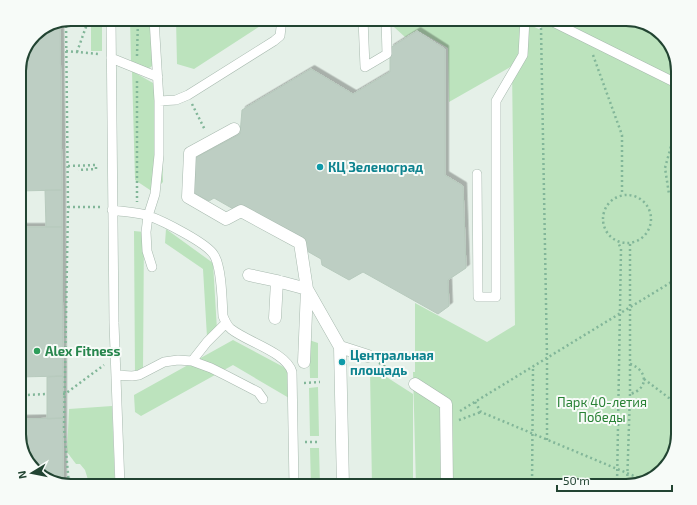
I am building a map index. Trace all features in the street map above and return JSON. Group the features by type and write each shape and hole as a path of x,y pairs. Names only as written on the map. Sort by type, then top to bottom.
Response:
{"street":[{"path":"234,129 209,136 190,153 186,174 188,197 208,213 226,219 241,211 300,243 307,290 304,362"},
{"path":"249,275 277,281 307,290 340,347 343,479"},
{"path":"275,318 277,281"},
{"path":"340,347 368,356"},
{"path":"415,384 446,404 453,417 448,479"}],"lane":[{"path":"110,26 107,56 108,208 120,479"},
{"path":"152,267 147,251 146,232 148,216 155,194 158,173 158,77 154,26"},
{"path":"158,101 176,100 188,95 274,41 280,36 281,26"},
{"path":"363,26 365,67 386,54 386,26"},
{"path":"477,174 478,297 496,297 496,101 523,54 525,26"},
{"path":"560,26 671,81"},
{"path":"107,56 158,77"},
{"path":"108,208 148,216 193,239 210,250 214,255 218,264 223,316 226,323 232,329 266,348 287,362 291,368 294,479"},
{"path":"192,361 207,342 226,323"},
{"path":"116,375 139,375 164,362 178,360 192,361 211,368 258,392 263,399"}],"path":[{"path":"77,52 86,26"},
{"path":"137,213 138,26"},
{"path":"66,27 68,207 64,440 68,479"},
{"path":"541,27 547,357 547,440"},
{"path":"591,42 592,53 622,135 622,195"},
{"path":"66,51 107,56"},
{"path":"188,95 209,136"},
{"path":"671,146 665,168 669,194 671,194"},
{"path":"68,166 96,165 96,170 78,170"},
{"path":"622,195 635,196 646,203 651,215 650,228 643,238 630,244 618,242 608,235 602,223 604,211 611,200 622,195"},
{"path":"68,207 108,208"},
{"path":"617,479 621,312 621,249 618,242"},
{"path":"627,479 630,394 630,244"},
{"path":"453,417 547,357 671,282"},
{"path":"64,394 115,356"},
{"path":"368,356 415,384"},
{"path":"630,364 638,366 643,373 644,380 642,387 636,392 630,394"},
{"path":"532,479 533,366"},
{"path":"644,380 671,401"},
{"path":"309,382 320,382"},
{"path":"26,395 47,394"},
{"path":"475,402 481,412"},
{"path":"453,417 481,412 636,477"},
{"path":"309,442 320,442"}],"green space":[{"path":"91,26 102,26 102,51 91,51"},
{"path":"130,26 156,26 159,61 148,69 131,61"},
{"path":"176,26 260,26 194,69 177,64"},
{"name":"Парк 40-летия Победы","path":"532,26 541,30 541,26 632,26 640,28 653,35 662,44 671,65 671,440 669,448 662,461 653,470 632,479 416,479 413,372 415,372 415,303 487,342 515,325 512,66 449,102 448,48 417,30 405,37 394,27"},
{"path":"132,71 160,87 163,182 153,192 135,180"},
{"path":"166,229 213,263 217,330 207,337 203,269 165,243"},
{"path":"134,231 144,232 143,372 135,376"},
{"path":"233,340 293,372 289,398 233,365 141,416 135,412 134,395"},
{"path":"309,340 318,343 318,378 310,378"},
{"path":"374,369 413,394 413,479 372,479 370,371"},
{"path":"318,387 319,436 310,436 309,388"},
{"path":"112,406 115,479 88,479 85,470 80,464 76,464 67,452 69,409"},
{"path":"310,448 319,448 320,479 311,479"}],"building":[{"path":"60,27 62,190 26,191 26,68 29,54 39,39 54,29"},
{"name":"КЦ Зеленоград","path":"417,31 445,49 445,175 463,186 466,268 448,280 449,306 438,314 363,272 349,280 322,265 321,259 214,198 209,201 194,193 195,158 240,134 242,110 311,69 353,94 390,72 390,48"},
{"path":"45,190 62,190 62,227 46,227"},
{"path":"26,227 62,227 63,376 26,377"},
{"path":"63,376 63,418 47,419 47,377"},
{"path":"63,418 63,478 52,474 52,453 31,453 26,437 26,419"}],"place":[{"name":"КЦ Зеленоград","path":"320,167"},
{"name":"Alex Fitness","path":"37,351"},
{"name":"Центральная площадь","path":"342,362"}]}
